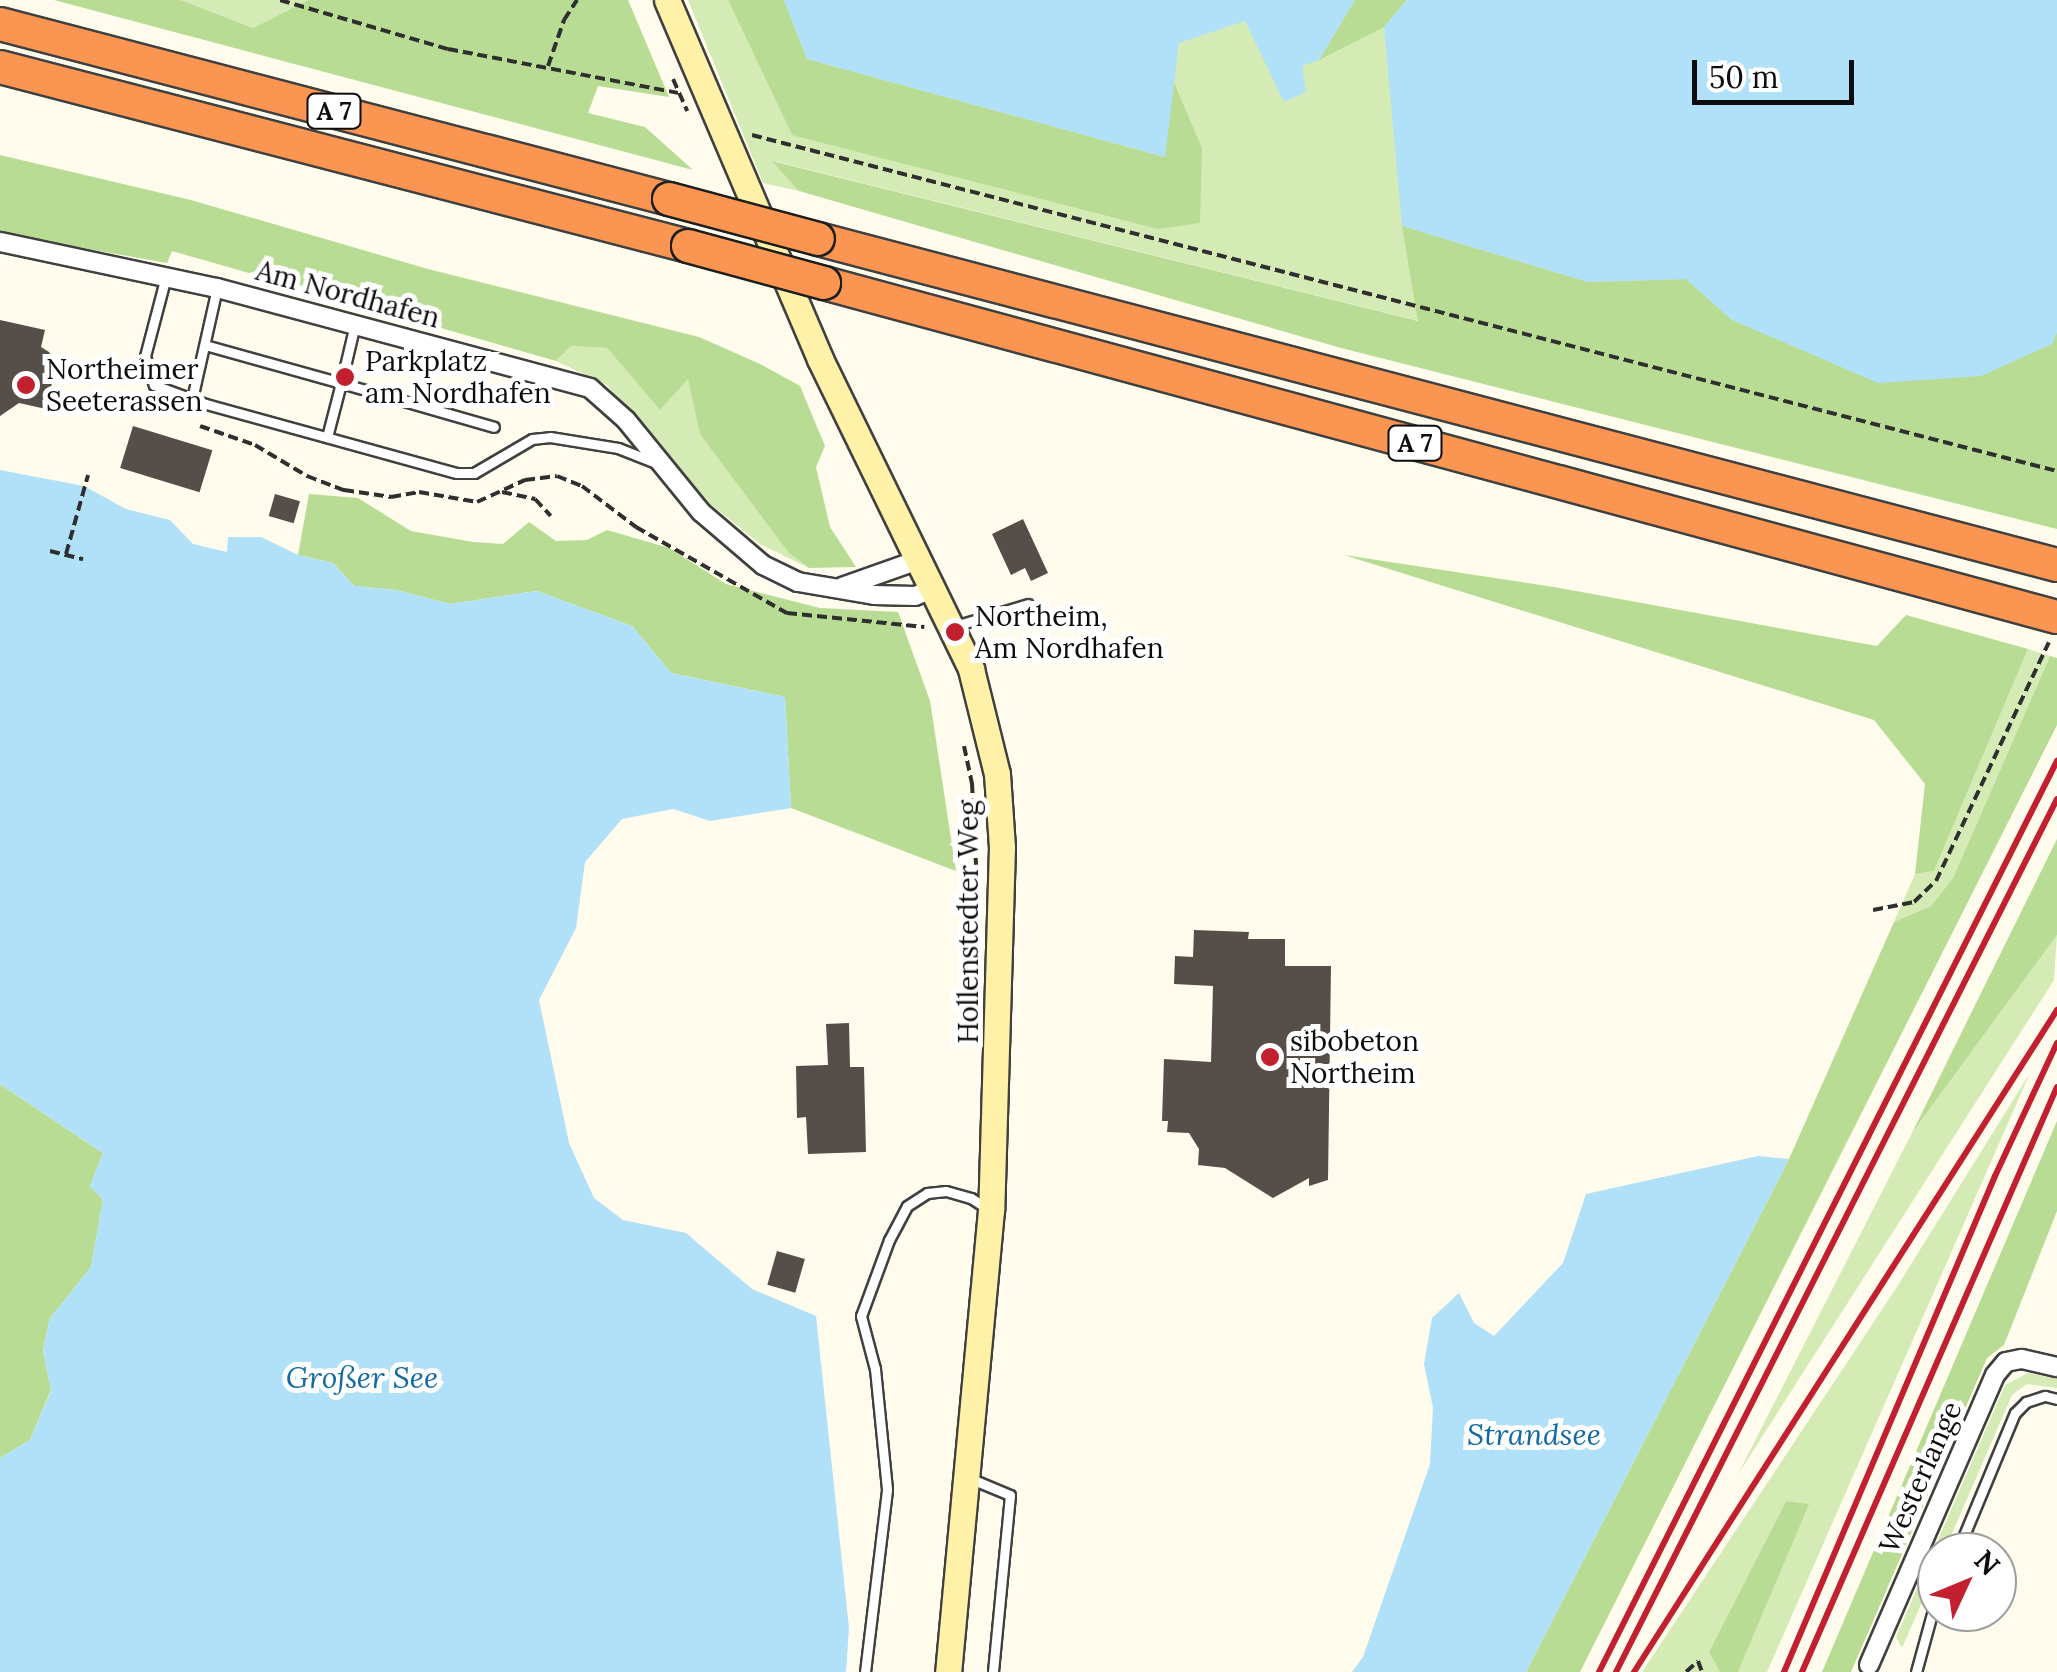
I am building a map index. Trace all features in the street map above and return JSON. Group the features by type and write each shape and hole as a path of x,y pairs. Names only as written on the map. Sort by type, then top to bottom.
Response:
{"highway":[{"name":"A 7","path":"0,24 1565,439 2041,561"},
{"name":"A 7","path":"0,67 688,246 2006,604 2053,629"}],"main road":[{"name":"Hollenstedter Weg","path":"667,0 820,359 921,560 925,592 985,713 997,774 1002,847 990,1210 948,1672"}],"street":[{"name":"Am Nordhafen","path":"0,242 217,288 590,388 626,420 701,512 763,566 798,582 842,587 874,596 925,592"},
{"name":"Am Nordhafen","path":"842,587 921,560"},
{"name":"Westerlange","path":"1877,1668 1995,1374 2006,1362 2022,1359 2057,1367"}],"lane":[{"path":"165,280 146,356 154,385 457,473 474,473 532,439 550,437 618,448 658,464"},
{"path":"192,399 217,288"},
{"path":"326,437 356,324"},
{"path":"205,345 494,427"},
{"path":"941,627 1028,604"},
{"path":"865,1672 888,1489 875,1370 861,1316 889,1240 907,1206 927,1193 946,1191 971,1198 990,1210"},
{"path":"1965,1532 2015,1413 2026,1402 2044,1396 2057,1399"},
{"path":"966,1477 1010,1495 993,1672"},
{"path":"1916,1672 1927,1632"}],"path":[{"path":"280,0 448,48 679,94 707,92"},
{"path":"548,66 564,20 577,0"},
{"path":"672,78 693,121"},
{"path":"723,128 2057,471"},
{"path":"200,426 255,445 307,476 344,490 391,497 419,492 477,502 525,480 556,476 582,486 636,526 787,612 941,627"},
{"path":"66,554 88,476"},
{"path":"502,492 535,499 551,516"},
{"path":"50,550 83,559"},
{"path":"925,592 941,627"},
{"path":"1874,910 1914,902 1936,880 2053,629"},
{"path":"960,729 972,783 977,877"},
{"path":"1686,1672 1698,1661 1702,1672"}],"green space":[{"path":"54,0 181,0 253,28 308,0 628,0 669,97 598,86 588,113 645,127 693,170"},
{"path":"181,0 308,0 253,28"},
{"path":"688,0 728,0 792,135 765,0 2057,0 2057,391 1409,265 1419,321 774,161 799,191 763,183"},
{"path":"728,0 784,0 807,59 1164,157 1174,83 1202,148 1200,223 1158,229 792,135"},
{"path":"1355,0 1407,0 1384,27 1319,60"},
{"path":"0,155 191,200 428,269 699,337 760,364 800,386 825,446 816,467 830,527 856,567 809,568 789,553 700,434 688,379 660,410 607,348 571,346 556,361 172,251 167,263 4,234 0,232"},
{"path":"772,161 1418,321 1402,226 1588,282 1686,279 1732,320 2051,344 2057,332 2057,529 1341,348 799,191"},
{"path":"571,346 607,348 660,410 688,378 733,473 789,553 809,568 760,544 693,490 607,385 556,361"},
{"path":"309,494 358,498 411,531 473,542 503,544 529,522 556,541 587,540 607,530 669,548 726,584 820,608 898,612 930,701 956,871 791,808 785,697 671,673 632,626 537,591 450,604 396,590 354,586 333,563 298,555"},
{"path":"1344,555 1554,587 1877,646 1906,615 2028,649 1934,871 1915,874 1925,784 1874,720"},
{"path":"2028,649 2050,656 1953,878 1931,906 1894,922 1915,874 1934,871"},
{"path":"2050,656 2057,658 2057,725 1580,1672 1526,1672 1789,1159 1894,922 1931,906 1953,878"},
{"path":"2057,839 2057,935 1912,1133"},
{"path":"2057,935 2054,980 1737,1476 1912,1133"},
{"path":"2030,1073 1767,1672 1738,1672 1808,1504 1786,1501 1709,1652 1720,1672 1642,1672 1895,1290"},
{"path":"0,1084 103,1153 90,1186 103,1200 91,1267 50,1318 43,1350 51,1390 30,1440 0,1458"},
{"path":"2057,1121 2057,1211 2004,1345 1987,1358 1851,1672 1822,1672"},
{"path":"2028,1373 2057,1379 2057,1388 2027,1384 2012,1395 1953,1532 1941,1532 2005,1385"},
{"path":"1786,1501 1809,1504 1738,1672 1720,1672 1709,1652"},
{"path":"1917,1588 1917,1614 1902,1648 1896,1637"}],"water":[{"path":"784,0 1355,0 1319,60 1302,66 1306,92 1284,102 1245,21 1179,43 1165,157 807,59"},
{"path":"1407,0 2057,0 2057,332 2052,344 1981,376 1878,383 1732,320 1686,279 1588,282 1402,226 1384,27"},
{"name":"Großer See","path":"0,470 84,486 126,509 170,520 193,544 227,552 228,537 261,537 298,555 333,563 354,586 396,590 450,604 537,591 632,626 671,673 785,697 791,808 710,821 673,809 622,819 585,862 576,928 539,1000 569,1143 594,1198 623,1220 686,1233 752,1289 816,1316 849,1628 846,1672 0,1672 0,1458 30,1440 51,1391 43,1350 50,1318 91,1267 103,1200 90,1186 103,1153 0,1084"},
{"name":"Strandsee","path":"1758,1156 1789,1159 1526,1672 1352,1672 1363,1657 1430,1464 1433,1408 1424,1364 1432,1318 1459,1293 1474,1323 1494,1336 1563,1263 1586,1194"}],"building":[{"name":"Northeimer Seeterassen","path":"0,320 45,330 41,347 49,352 56,366 46,409 19,403 0,416"},
{"path":"133,426 212,450 200,492 120,468"},
{"path":"275,494 300,501 294,523 269,516"},
{"path":"1023,519 1048,573 1031,581 1025,568 1011,575 992,534"},
{"name":"sibobeton Northeim","path":"1194,930 1249,932 1248,939 1285,939 1285,966 1331,966 1328,1180 1309,1186 1309,1178 1273,1198 1225,1168 1198,1165 1199,1149 1189,1133 1167,1132 1168,1121 1162,1121 1164,1059 1211,1062 1213,986 1174,984 1175,956 1193,957"},
{"path":"849,1023 850,1067 864,1067 866,1152 808,1154 806,1117 797,1118 796,1066 828,1065 826,1024"},
{"path":"777,1251 805,1259 795,1293 767,1285"}],"railway":[{"path":"1599,1672 2057,761"},
{"path":"1616,1672 2057,799"},
{"path":"1634,1672 2057,1010"},
{"path":"1784,1672 1995,1176 2057,1043"},
{"path":"1802,1672 2057,1087"}],"place":[{"name":"Parkplatz am Nordhafen","path":"345,377"},
{"name":"Northeimer Seeterassen","path":"26,385"},
{"name":"Northeim, Am Nordhafen","path":"955,632"},
{"name":"sibobeton Northeim","path":"1270,1057"}]}
